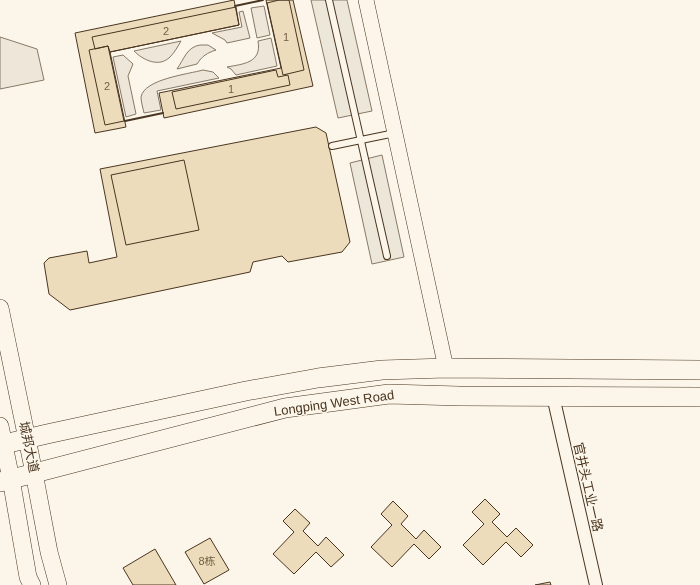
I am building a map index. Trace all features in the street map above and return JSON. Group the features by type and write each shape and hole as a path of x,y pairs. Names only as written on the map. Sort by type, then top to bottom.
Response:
{"main road":[{"name":"城邦大道","path":"0,308 49,552 58,585"},
{"name":"Longping West Road","path":"2,445 246,391 318,378 382,370 446,368 700,370"},
{"name":"Longping West Road","path":"6,481 285,408 389,394 700,397"},
{"name":"城邦大道","path":"0,426 6,481 28,577 32,585"}],"street":[{"path":"366,0 446,368"},
{"name":"官井头工业一路","path":"553,396 596,585"}],"lane":[{"path":"329,0 387,256"},
{"path":"332,146 395,133"}],"shaded area":[{"path":"311,0 347,0 372,111 338,118"},
{"path":"264,6 270,35 257,38 251,8"},
{"path":"243,11 250,38 227,43 225,40 212,33 242,27 239,12"},
{"path":"0,37 37,49 44,80 0,89"},
{"path":"271,38 277,66 236,75 227,67 250,61 257,54 258,41"},
{"path":"181,41 170,57 161,62 151,62 146,60 134,51"},
{"path":"200,45 208,45 216,50 205,55 197,64 177,69 189,51"},
{"path":"123,55 133,64 128,76 136,114 126,117 113,57"},
{"path":"203,70 213,72 219,78 157,91 161,110 144,113 141,97 144,91 150,86 168,78"},
{"path":"382,155 404,257 372,264 350,163"}],"building":[{"path":"234,0 239,25 110,52 126,127 95,133 75,33"},
{"path":"266,0 293,0 313,86 164,118 159,93 281,68"},
{"path":"279,0 289,0 304,70 283,75 267,3"},
{"path":"236,7 239,25 110,52 108,46 95,49 92,37"},
{"path":"108,46 124,121 105,125 89,50"},
{"path":"276,70 278,77 288,75 290,85 176,109 172,92"},
{"path":"316,127 326,133 350,242 342,252 288,262 282,256 253,262 250,272 70,310 49,294 44,263 49,258 87,251 89,263 117,257 100,169"},
{"path":"184,160 199,230 126,245 111,175"},
{"path":"485,499 500,514 492,522 507,537 516,528 533,545 521,557 506,542 483,565 463,545 484,524 472,512"},
{"path":"393,501 408,516 401,524 416,539 424,530 441,547 429,559 414,544 392,567 371,547 392,525 381,514"},
{"path":"295,509 310,523 303,531 318,546 326,537 344,555 331,567 316,552 294,574 273,554 294,532 283,521"},
{"path":"210,538 229,570 204,584 185,552"},
{"path":"155,549 176,585 133,585 123,568"},
{"path":"550,582 551,585 535,585"}],"wall":[{"path":"235,6 263,0"},
{"path":"125,121 163,113"}]}
